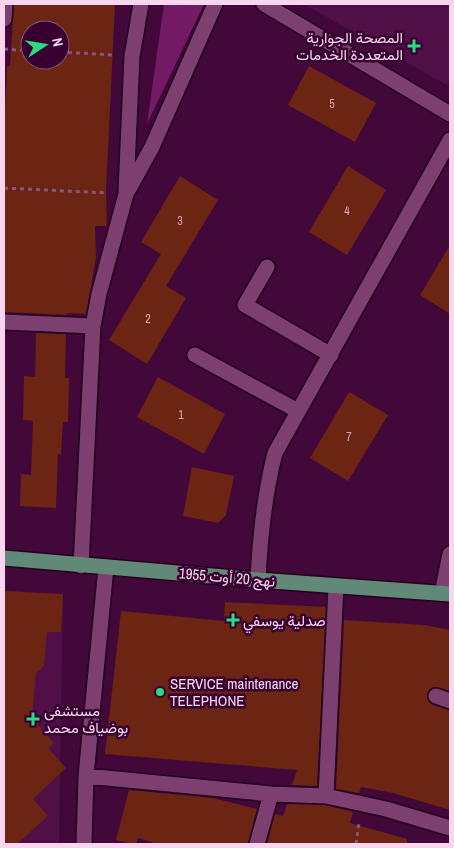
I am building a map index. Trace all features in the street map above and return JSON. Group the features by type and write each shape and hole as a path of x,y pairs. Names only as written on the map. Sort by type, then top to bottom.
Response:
{"main road":[{"name":"نهج 20 أوت 1955","path":"4,558 81,566 446,594"}],"street":[{"path":"4,18 5,4"},
{"path":"81,566 93,326 98,294 126,194 132,56 141,4"},
{"path":"126,194 152,147 216,4"},
{"path":"264,4 450,114"},
{"path":"258,580 264,495 275,453 450,140"},
{"path":"267,267 245,305 331,355"},
{"path":"4,322 93,326"},
{"path":"195,355 298,411"},
{"path":"446,594 450,554"},
{"path":"84,844 86,776 106,567"},
{"path":"326,796 336,586"},
{"path":"86,776 272,794 326,796 386,808 450,828"},
{"path":"257,844 272,794"}],"path":[{"path":"4,49 20,50"},
{"path":"70,53 132,56"},
{"path":"4,188 126,194"}],"shaded area":[{"path":"164,4 204,4 147,124"},
{"name":"المصحة الجوارية المتعددة الخدمات","path":"304,4 450,4 450,87"},
{"name":"مستشفى بوضياف محمد","path":"4,591 63,594 59,844 4,844"}],"building":[{"path":"14,4 115,4 106,191 107,226 95,226 96,258 86,314 4,312 4,131 7,66 10,66"},
{"path":"309,66 376,103 355,142 288,105"},
{"path":"348,166 386,190 347,255 309,232"},
{"path":"180,176 218,200 166,286 186,298 147,364 109,340 161,254 141,242"},
{"path":"450,245 450,314 420,295"},
{"path":"36,333 66,334 65,378 69,378 68,422 63,422 61,454 58,454 56,508 20,506 21,474 31,475 33,421 23,420 24,376 35,377"},
{"path":"158,377 225,414 204,454 137,417"},
{"path":"349,392 388,415 348,481 310,458"},
{"path":"192,467 234,476 226,515 218,523 183,516"},
{"name":"مستشفى بوضياف محمد","path":"4,591 63,594 61,632 47,632 44,666 36,673 32,718 54,743 48,748 66,768 33,799 48,816 17,844 4,844"},
{"path":"225,602 326,607 317,786 292,785 297,770 105,754 121,611 224,621"},
{"path":"344,620 424,625 450,630 450,691 434,687 430,689 427,697 432,705 450,710 450,810 393,793 361,787 359,793 336,789"},
{"path":"129,790 213,798 257,809 248,844 157,844 138,838 136,844 134,844 116,840"},
{"path":"287,804 325,805 353,812 350,823 407,839 407,844 267,844 275,814 283,816"}],"place":[{"name":"المصحة الجوارية المتعددة الخدمات","path":"414,46"},
{"name":"صدلية يوسفي","path":"233,620"},
{"name":"SERVICE maintenance TELEPHONE","path":"160,692"},
{"name":"مستشفى بوضياف محمد","path":"33,719"}]}
